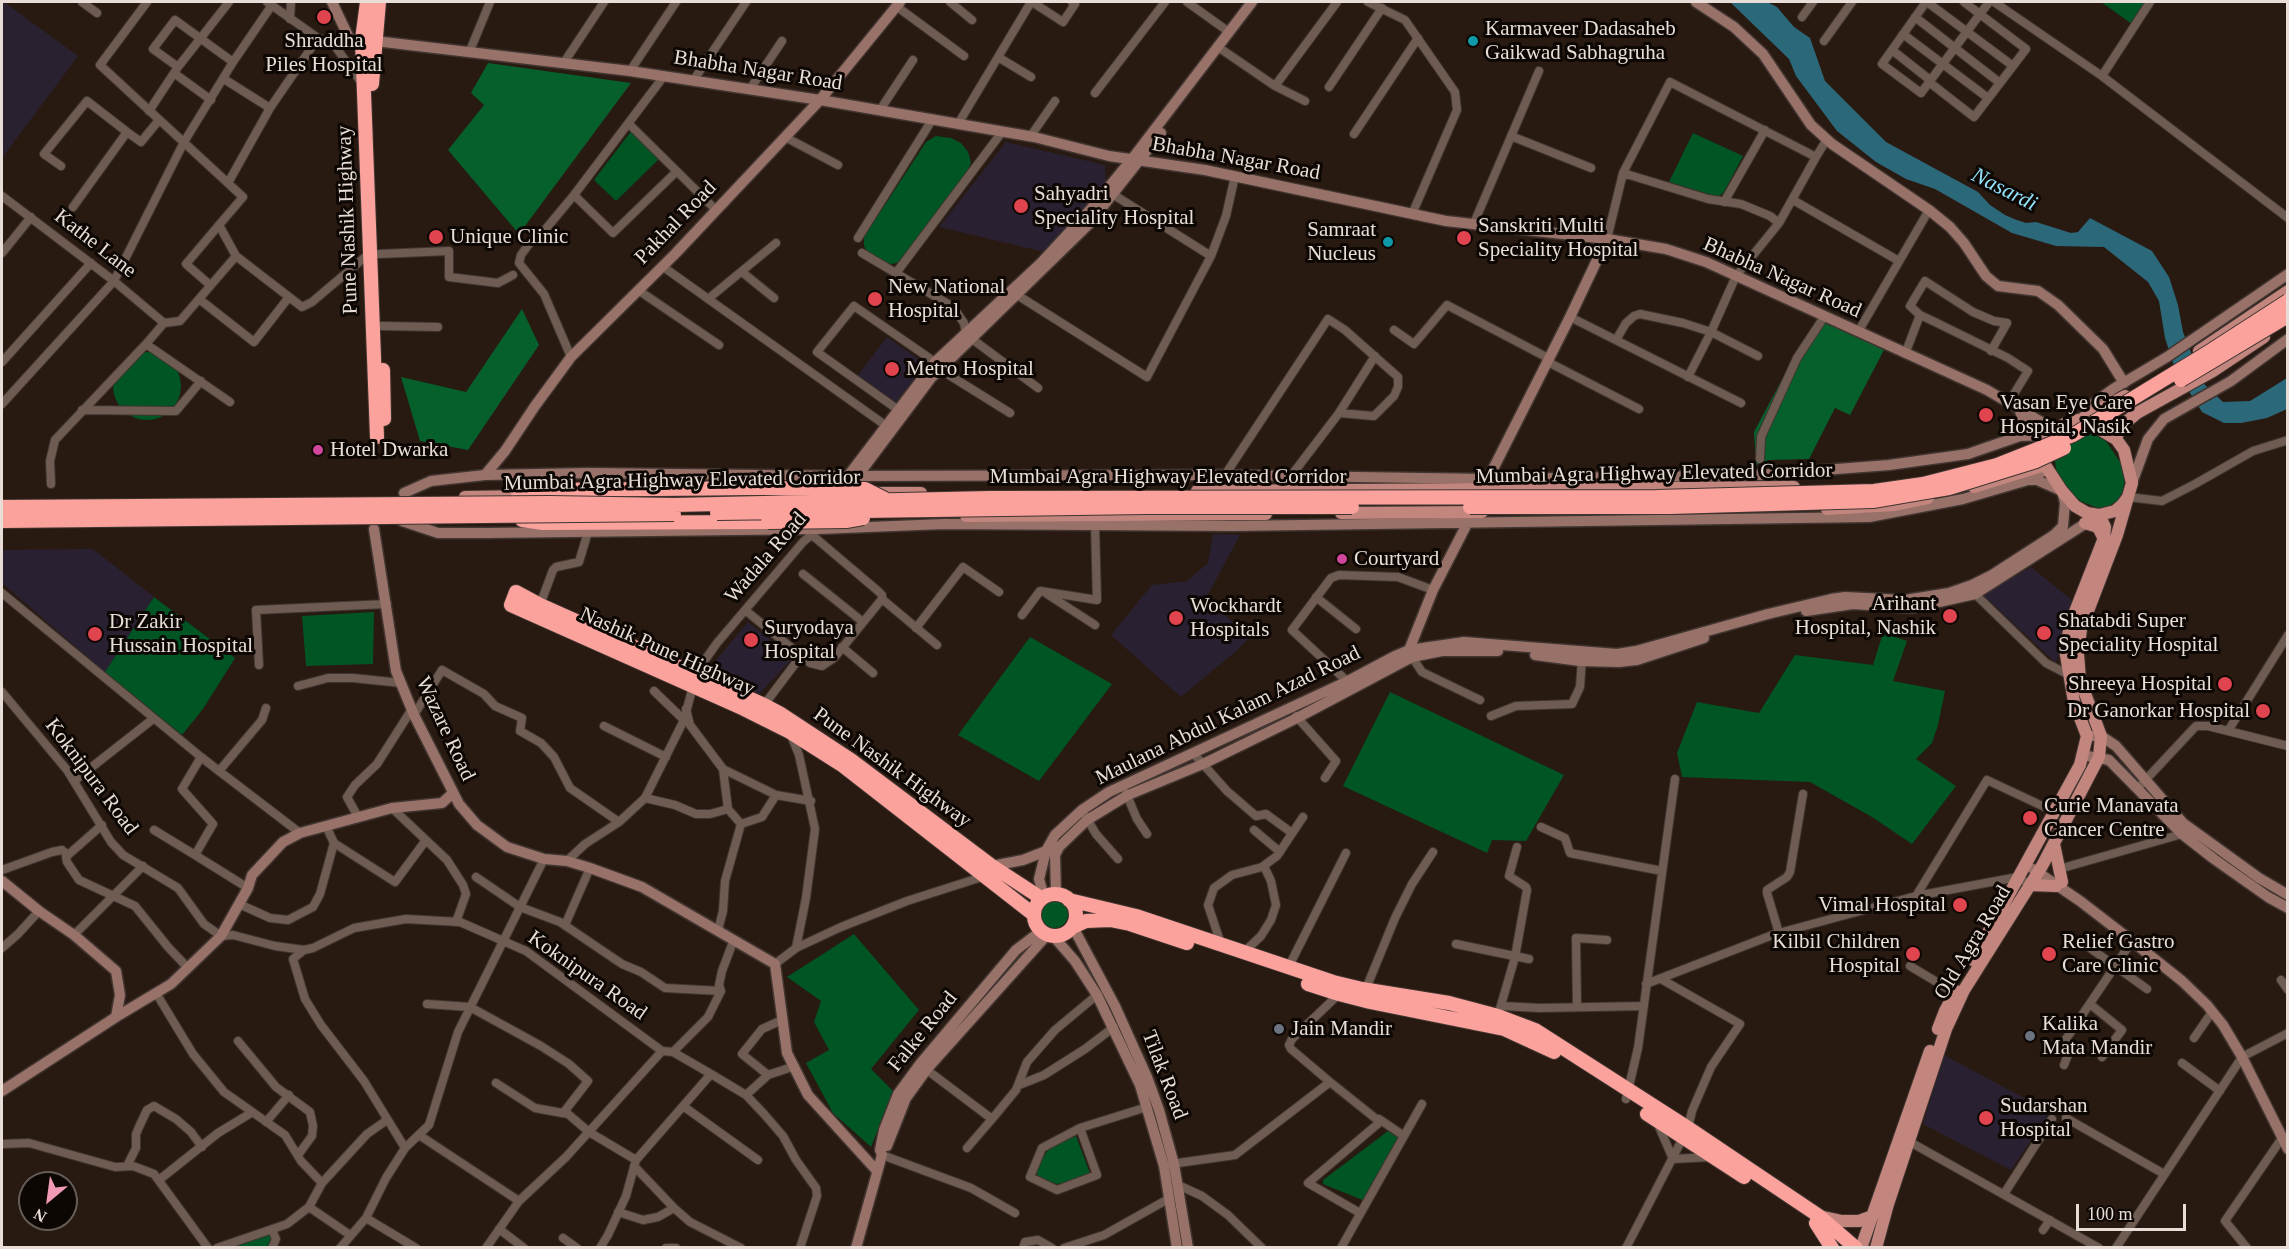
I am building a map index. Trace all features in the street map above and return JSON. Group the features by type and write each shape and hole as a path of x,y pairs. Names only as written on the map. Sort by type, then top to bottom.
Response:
{"highway":[{"name":"Pune Nashik Highway","path":"366,2 362,40 375,253 381,437 381,326"},
{"path":"379,2 362,40 372,75 375,253 381,326"},
{"name":"Mumbai Agra Highway Elevated Corridor","path":"2,522 888,506 1203,497 1646,497 1850,493 1923,484 1997,465 2073,435 2288,301"},
{"name":"Mumbai Agra Highway Elevated Corridor","path":"2,507 549,503 1148,507 1693,506 1848,503 1898,498 1949,488 2036,461 2069,445 2288,316"},
{"path":"518,496 543,490 865,489 888,506"},
{"path":"518,519 543,523 846,521 888,506"},
{"name":"Pune Nashik Highway","path":"511,605 516,592 694,680 764,705 851,760 989,871 1053,897 1136,916 1222,946"},
{"name":"Nashik Pune Highway","path":"511,605 694,680 740,707 790,732 842,765 989,871 1033,914"},
{"path":"1073,927 1076,910 1053,897 1036,904 1034,920 1047,934 1064,934 1086,921 1098,920 1130,924 1341,989 1365,994 1449,1003 1498,1016 1535,1030 1627,1095 1859,1248"},
{"path":"1222,946 1341,989"},
{"path":"1627,1095 1656,1119 1686,1133 1712,1157 1818,1220 1844,1248"},
{"path":"1818,1220 1832,1248"}],"main road":[{"path":"405,496 1847,486 1898,483 1950,473 2050,436 2066,423 2082,419 2162,376 2288,291"},
{"path":"2116,439 2120,427 2137,413 2213,371 2288,322"},
{"path":"2082,419 2116,439 2124,450 2132,483 2111,551 2081,629 2078,654 2080,680 2101,736"},
{"path":"2050,436 2046,467 2075,506 2087,513 2099,515 2115,511 2128,497"},
{"path":"402,521 518,519 818,525 1846,509 1894,505 1947,495 2046,467"},
{"path":"2087,736 2074,702 2065,649 2071,622 2104,538 2105,527 2099,515"},
{"path":"2085,523 2098,527 2104,538"},
{"name":"Old Agra Road","path":"1859,1248 1945,1011 2081,760 2087,736"},
{"name":"Old Agra Road","path":"1875,1248 1950,1019 1964,990 2054,844 2099,757 2101,736"},
{"path":"2030,885 2059,884 2059,868 2054,844"},
{"path":"1818,1220 1859,1221 1870,1217"}],"street":[{"path":"82,2 97,13"},
{"path":"147,2 100,65 243,197 186,264 210,285"},
{"path":"149,111 199,38 229,2"},
{"path":"290,19 291,2"},
{"path":"332,2 362,40"},
{"path":"469,53 490,2"},
{"path":"563,63 604,2"},
{"path":"630,71 676,2"},
{"path":"693,81 746,2"},
{"path":"950,2 972,20"},
{"path":"958,124 1031,2 1063,22 1075,4 1072,2"},
{"path":"1095,93 1165,2"},
{"path":"1187,2 1229,32"},
{"path":"1221,49 1229,32 1252,2"},
{"path":"1014,293 1136,160 1260,2"},
{"path":"1275,86 1337,2"},
{"path":"1368,2 1405,20 1455,92 1457,110 1413,212"},
{"path":"1696,2 1734,27 1763,54 1811,125 1827,140 1950,227 1964,243 1986,276 1998,286 2038,291 2058,305 2103,349 2124,382"},
{"path":"1802,17 1813,2"},
{"path":"1824,41 1852,2"},
{"path":"1989,2 1980,14 1967,31 1954,48 1921,93 1882,64 1927,2 1967,31 2013,66"},
{"path":"1892,50 1974,117 2026,49 1964,2"},
{"path":"1994,2 2102,76 2288,218"},
{"path":"2102,76 2150,2"},
{"path":"2,404 114,281 183,142 269,3 318,38 332,42 362,40"},
{"path":"898,4 964,57"},
{"name":"Pakhal Road","path":"485,475 505,451 571,357 717,210 820,100 898,4"},
{"path":"1329,87 1382,8"},
{"path":"1915,17 2000,83"},
{"path":"211,100 153,49 175,20 233,62"},
{"path":"1903,34 1988,98"},
{"path":"228,183 270,108 318,38"},
{"path":"1354,134 1418,38"},
{"name":"Bhabha Nagar Road","path":"362,40 630,71 820,100 1030,137 1109,156 1235,176 1413,212 1446,221 1607,239 1666,249 1706,262 1987,390 2014,405 2050,436"},
{"path":"750,89 782,41"},
{"path":"332,42 364,86"},
{"path":"1221,49 1275,86 1305,101"},
{"path":"998,57 1031,77"},
{"path":"880,111 913,60"},
{"path":"1474,223 1539,71"},
{"path":"544,231 664,76"},
{"path":"224,79 270,108"},
{"path":"1488,479 1607,239 1623,173 1670,82 1816,157"},
{"path":"61,166 45,154 87,101 141,142 159,120"},
{"path":"1030,137 1055,101"},
{"path":"858,238 932,120"},
{"path":"629,124 717,210"},
{"path":"1724,202 1765,130"},
{"path":"73,207 127,132"},
{"path":"896,273 1002,132"},
{"path":"785,136 838,165"},
{"path":"1511,136 1591,168"},
{"path":"1688,377 1736,276 1779,223 1827,140"},
{"path":"853,476 897,409 969,336 1076,237 1114,195 1136,160"},
{"path":"574,195 613,233 676,172"},
{"path":"1623,173 1708,199 1752,208 1779,223"},
{"path":"1014,293 1147,377 1211,256 1226,216 1235,176"},
{"path":"1114,195 1211,256"},
{"name":"Kathe Lane","path":"2,196 114,281 164,323"},
{"path":"1793,200 1899,261"},
{"path":"1858,332 1929,210"},
{"path":"2,254 31,217"},
{"path":"219,225 236,256 302,307 307,306 375,253 449,251 449,277 498,283 513,275"},
{"path":"708,300 776,243"},
{"path":"529,244 521,255 519,263 544,294 571,357"},
{"path":"862,253 953,308 964,323 969,336 1038,388"},
{"path":"51,484 50,461 56,440 164,323 180,321 236,256"},
{"path":"2,362 91,264"},
{"path":"662,266 885,425"},
{"path":"742,272 774,297"},
{"path":"2082,419 2094,403 2167,357 2288,274"},
{"path":"1991,351 2007,323 1994,321 1973,312 1925,281 1910,306 1920,315 2028,372 2014,405 2024,424 2020,436"},
{"path":"638,290 719,345"},
{"path":"199,298 254,342 289,297"},
{"path":"1394,330 1414,344 1447,305 1640,409"},
{"path":"897,409 817,352 854,306 938,366 1010,412"},
{"path":"1616,340 1626,322 1640,314 1683,323 1711,332 1758,356"},
{"path":"1905,354 1920,315"},
{"path":"1570,317 1741,403"},
{"path":"1760,459 1761,437 1792,369 1824,317"},
{"path":"1225,475 1328,319 1398,377 1398,387 1394,396 1374,416 1339,413"},
{"path":"381,326 438,327"},
{"path":"2132,483 2148,439 2164,419 2231,381 2288,339"},
{"path":"146,344 230,402"},
{"path":"1291,476 1339,413 1375,356"},
{"path":"818,525 938,366"},
{"path":"82,410 176,411 201,381"},
{"path":"405,496 431,481 485,475 599,473 853,476 1225,475 1488,479 1758,475 1889,465 1968,454 2020,436 2050,436"},
{"path":"2128,497 2162,501 2253,451 2288,440"},
{"path":"2028,480 2046,467"},
{"path":"402,521 438,532 588,532 818,525 1232,526 1869,517 1963,500 2028,480 2037,480 2062,491 2065,516 2060,534"},
{"name":"Maulana Abdul Kalam Azad Road","path":"1053,897 1039,881 1046,851 1055,835 1084,815 1193,753 1293,706 1350,685 1411,654 1480,642 1582,657 1617,654 1693,638 1845,597 1905,600 1974,589 2060,534 2099,515"},
{"name":"Maulana Abdul Kalam Azad Road","path":"1411,654 1433,590 1467,522"},
{"path":"818,525 882,595 882,599 937,645"},
{"name":"Wadala Road","path":"645,798 684,720 694,680 717,643 818,525"},
{"path":"1022,615 1037,593 1044,592 1097,600 1095,525"},
{"name":"Wazare Road","path":"374,529 396,671 452,794 477,825 507,847 544,859 567,861 642,887 718,930 733,942 775,964"},
{"path":"540,605 553,570 556,567 579,562 588,532"},
{"path":"916,628 963,567 999,592"},
{"path":"803,574 863,622"},
{"path":"1147,834 1134,814 1125,790 1203,764 1297,718 1350,685 1292,630 1331,578 1339,575 1398,578 1433,590"},
{"path":"1974,589 2046,663 2080,680"},
{"path":"1044,592 1095,625"},
{"path":"2,593 153,719 300,833"},
{"path":"1316,597 1356,629"},
{"path":"745,610 810,663 822,666 828,663 882,599"},
{"path":"259,665 256,610 387,604"},
{"path":"2228,731 2285,646 2288,635"},
{"path":"842,647 873,673"},
{"path":"1411,654 1422,672 1480,700"},
{"path":"764,705 801,656"},
{"path":"1491,716 1516,706 1572,705 1580,687 1582,657"},
{"path":"358,817 347,797 355,785 377,764 442,670 484,694 495,706 522,718 520,731 541,743 555,757 570,788 578,796 619,822"},
{"path":"298,686 328,678 401,683"},
{"path":"654,691 684,720"},
{"name":"Koknipura Road","path":"2,692 74,781 111,842 123,855 178,888 204,924 220,936 232,935 275,946 304,950 354,928 406,919 456,922 503,939 526,951 663,1051"},
{"path":"1293,706 1297,718 1336,761 1325,777"},
{"path":"219,771 261,720 266,708"},
{"path":"686,709 690,724 723,769 776,795 811,801"},
{"path":"74,781 153,719"},
{"path":"604,726 666,757"},
{"path":"2141,784 2196,726 2228,731 2288,746"},
{"path":"790,732 799,754 811,801 815,829 806,898 796,948"},
{"path":"2087,736 2101,736 2116,746 2141,784 2182,834 2268,897 2288,908"},
{"path":"1193,753 1227,791 1256,816 1266,814 1292,833"},
{"path":"195,855 213,824 182,789 201,757"},
{"path":"2081,760 2099,757 2117,765 2183,823 2288,896"},
{"path":"723,769 728,809 741,824"},
{"path":"1627,1095 1644,1006 1676,780"},
{"path":"1916,896 1987,780 2053,811"},
{"path":"2,1091 171,984 220,936 248,888 252,875 283,843 300,833 392,808 442,803 452,794"},
{"path":"1779,933 1767,890 1787,877 1790,872 1803,794"},
{"path":"741,824 762,817 776,795"},
{"path":"567,861 585,844 619,822 645,798 675,805 696,814 711,814 728,809"},
{"path":"392,808 447,860 463,885 466,894 456,922"},
{"path":"1053,897 1057,851 1084,815 1118,859"},
{"path":"1222,946 1208,905 1214,888 1232,875 1263,866 1280,852 1303,817"},
{"path":"718,930 723,911 725,881 741,824"},
{"path":"102,825 66,857 67,862 79,880 135,906 188,968"},
{"path":"326,826 334,843 395,882 426,840"},
{"path":"1541,826 1565,838 1570,853 1662,872"},
{"path":"154,830 248,888"},
{"path":"1254,830 1280,852"},
{"path":"2059,868 2182,834"},
{"path":"239,904 270,918 288,920 313,907 320,894 334,843"},
{"path":"1517,847 1509,876 1527,890 1515,957 1498,1016 1540,1008 1644,1006"},
{"path":"2,870 52,852 62,850 68,855"},
{"path":"877,1171 808,1095 787,1053 775,964 796,948 907,901 1046,851"},
{"path":"1365,994 1412,884 1433,852"},
{"path":"1288,968 1346,853"},
{"path":"339,1248 366,1218 386,1178 405,1148 429,1125 458,1032 544,859"},
{"path":"2027,861 2182,981 2212,1012 2242,1057 2288,1149"},
{"path":"74,935 143,866"},
{"path":"1243,953 1261,936 1271,920 1276,905 1272,881 1263,866"},
{"path":"566,925 590,868"},
{"path":"476,877 520,907 546,915 566,925 622,964 641,972 665,988 721,991"},
{"path":"1646,984 1779,933 1916,896 2018,877 2030,885"},
{"path":"2,881 39,911 74,935 116,971 120,995 116,1017"},
{"path":"2,948 39,911"},
{"name":"Tilak Road","path":"1073,927 1115,1006 1147,1077 1159,1110 1169,1165 1170,1198 1177,1248"},
{"name":"Tilak Road","path":"1047,934 1075,961 1114,1027 1178,1185 1188,1248"},
{"name":"Falke Road","path":"856,1248 882,1155 886,1151 906,1098 923,1067 1047,934"},
{"path":"1576,1007 1576,938 1607,940"},
{"path":"2064,1065 2069,1052 2066,1039 2132,941"},
{"path":"673,1052 708,1017 721,991 719,985 722,971 733,942"},
{"path":"2083,943 2147,989"},
{"path":"1456,944 1529,960"},
{"path":"304,950 293,959 305,999 321,1025 364,1081 405,1148"},
{"path":"1910,966 1955,993"},
{"path":"1626,1248 1686,1133 1692,1111 1711,1067 1740,1023 1660,979"},
{"path":"2281,980 2288,990"},
{"path":"1341,989 1292,1039 1289,1044 1291,1049 1330,1082 1404,1136"},
{"path":"156,993 193,1054 224,1092 285,1135 298,1155 322,1183"},
{"path":"967,1148 1016,1090 1028,1062 1055,1030 1097,995"},
{"path":"427,1004 470,1007 541,1046 569,1065 588,1082 564,1112"},
{"path":"2090,1004 2122,1030 2102,1057"},
{"path":"2194,1038 2212,1012"},
{"path":"768,1075 742,1054 762,1029 782,1020"},
{"path":"1019,1085 1044,1075 1114,1027"},
{"path":"2116,1248 2242,1057 2288,1033"},
{"path":"238,1041 276,1087 310,1112 313,1126 312,1136 298,1155"},
{"path":"486,1248 519,1201 567,1157 663,1051 673,1052 746,1095 783,1136 796,1160 816,1188 815,1204 800,1248"},
{"path":"2182,1063 2220,1091"},
{"path":"746,1095 768,1075 795,1066"},
{"path":"923,1067 992,1119"},
{"path":"600,1248 626,1196 635,1163 711,1074"},
{"path":"1169,1165 1235,1155 1330,1082"},
{"path":"496,1083 535,1108 564,1112 635,1163 674,1208 690,1222 741,1248"},
{"path":"266,1122 289,1095"},
{"path":"1341,1248 1422,1104"},
{"path":"127,1166 136,1148 136,1134 139,1127 147,1110 154,1106 176,1119 191,1132 202,1147"},
{"path":"683,1106 758,1160"},
{"path":"1080,1128 1097,1175 1058,1190 1030,1177 1042,1148 1080,1128 1148,1107"},
{"path":"159,1180 219,1133 251,1113"},
{"path":"1360,1213 1308,1183 1378,1125 1379,1119"},
{"path":"1656,1119 1672,1159"},
{"path":"2004,1194 2052,1119"},
{"path":"2066,1119 2164,1174"},
{"path":"217,1248 287,1224 309,1207 322,1183 367,1134 387,1120"},
{"path":"419,1135 519,1201"},
{"path":"2247,1248 2225,1221 2282,1138"},
{"path":"2,1144 29,1143 115,1167 133,1166 154,1174 208,1248"},
{"path":"1910,1143 2099,1248"},
{"path":"882,1155 971,1188 1015,1213"},
{"path":"1672,1159 1712,1157"},
{"path":"1178,1185 1202,1196 1228,1215 1262,1248"},
{"path":"1064,1248 1104,1235 1170,1198"},
{"path":"309,1207 350,1235"},
{"path":"618,1212 643,1220 658,1217 674,1208"},
{"path":"2030,1215 2040,1214"},
{"path":"366,1218 407,1245 416,1248"},
{"path":"2043,1230 2050,1220"},
{"path":"499,1229 524,1248"},
{"path":"272,1230 276,1239 272,1248"},
{"path":"562,1238 578,1248"},
{"path":"2234,1248 2240,1239"},
{"path":"1023,1248 1025,1242 1038,1240 1052,1248"},
{"path":"666,1248 669,1246 676,1248"}],"shaded area":[{"path":"2,2 78,56 2,158"},
{"name":"Sahyadri Speciality Hospital","path":"1006,142 1105,165 1106,184 1045,252 939,227"},
{"name":"Metro Hospital","path":"887,337 925,364 896,402 858,375"},
{"name":"Wockhardt Hospitals","path":"1213,534 1240,535 1205,600 1251,636 1181,697 1111,635 1152,585 1187,581 1208,563"},
{"name":"Dr Zakir Hussain Hospital","path":"93,549 154,597 105,672 2,583 2,550"},
{"name":"Shatabdi Super Speciality Hospital","path":"2031,567 2074,602 2056,663 1983,595"},
{"name":"Suryodaya Hospital","path":"748,622 793,658 759,694 707,671"},
{"name":"Sudarshan Hospital","path":"1944,1055 2050,1112 2011,1170 1923,1124"}],"green space":[{"path":"2101,2 2147,2 2132,24"},
{"path":"488,63 631,83 519,234 448,150 484,105 471,93"},
{"path":"632,130 659,159 616,201 594,180"},
{"path":"1693,133 1743,156 1724,192 1718,197 1669,182"},
{"path":"936,136 951,138 961,143 968,152 971,162 967,173 900,262 892,264 883,262 868,253 864,246 864,237 926,142"},
{"path":"522,309 539,345 468,450 420,441 401,377 466,392"},
{"path":"1819,318 1885,348 1850,415 1835,408 1809,459 1769,460 1756,465 1754,432 1788,368"},
{"path":"147,352 160,355 171,362 178,373 181,386 178,399 171,410 160,417 147,420 134,417 123,410 116,399 113,386 116,373 123,362 134,355"},
{"path":"2084,429 2106,441 2122,465 2125,479 2122,493 2118,500 2109,506 2098,508 2080,501 2062,483 2056,469 2054,453"},
{"path":"154,597 235,658 203,709 182,735 105,672"},
{"path":"374,612 373,664 306,666 302,616"},
{"path":"1883,633 1907,641 1893,681 1945,691 1932,743 1916,759 1956,786 1912,844 1872,817 1810,782 1682,777 1677,753 1697,702 1759,713 1795,655 1873,665"},
{"path":"1030,637 1112,684 1039,781 958,735"},
{"path":"1390,692 1564,775 1526,841 1492,840 1487,853 1343,786"},
{"path":"1054,900 1064,904 1068,914 1064,924 1054,928 1044,924 1040,914 1044,904"},
{"path":"854,934 919,1010 871,1069 893,1091 871,1147 833,1113 806,1063 829,1050 814,1022 821,1001 787,977"},
{"path":"1388,1131 1401,1140 1365,1201 1323,1184 1323,1180"},
{"path":"1076,1136 1091,1176 1057,1184 1038,1178 1036,1170 1049,1148"},
{"path":"271,1232 274,1238 269,1247 224,1248"}],"water":[{"path":"1730,2 1767,2 1777,7 1794,27 1810,38 1825,81 1886,142 1978,192 1990,205 2005,215 2026,223 2036,222 2071,233 2078,232 2090,218 2152,251 2169,277 2178,305 2183,332 2203,383 2223,402 2250,401 2287,378 2287,409 2267,418 2241,423 2224,423 2202,412 2175,369 2165,338 2159,301 2148,282 2104,247 2056,246 2012,233 1935,189 1906,179 1876,162 1837,131 1796,76 1789,59"}],"place":[{"name":"Shraddha Piles Hospital","path":"324,17"},
{"name":"Karmaveer Dadasaheb Gaikwad Sabhagruha","path":"1473,41"},
{"name":"Sahyadri Speciality Hospital","path":"1021,206"},
{"name":"Unique Clinic","path":"436,237"},
{"name":"Sanskriti Multi Speciality Hospital","path":"1464,238"},
{"name":"Samraat Nucleus","path":"1388,242"},
{"name":"New National Hospital","path":"875,299"},
{"name":"Metro Hospital","path":"892,369"},
{"name":"Vasan Eye Care Hospital, Nasik","path":"1986,415"},
{"name":"Hotel Dwarka","path":"318,450"},
{"name":"Courtyard","path":"1342,559"},
{"name":"Arihant Hospital, Nashik","path":"1950,616"},
{"name":"Wockhardt Hospitals","path":"1176,618"},
{"name":"Shatabdi Super Speciality Hospital","path":"2044,633"},
{"name":"Dr Zakir Hussain Hospital","path":"95,634"},
{"name":"Suryodaya Hospital","path":"751,640"},
{"name":"Shreeya Hospital","path":"2225,684"},
{"name":"Dr Ganorkar Hospital","path":"2263,711"},
{"name":"Curie Manavata Cancer Centre","path":"2030,818"},
{"name":"Vimal Hospital","path":"1960,905"},
{"name":"Kilbil Children Hospital","path":"1913,954"},
{"name":"Relief Gastro Care Clinic","path":"2049,954"},
{"name":"Jain Mandir","path":"1279,1029"},
{"name":"Kalika Mata Mandir","path":"2030,1036"},
{"name":"Sudarshan Hospital","path":"1986,1118"}],"water label":[{"name":"Nasardi","path":"2004,190"}]}
